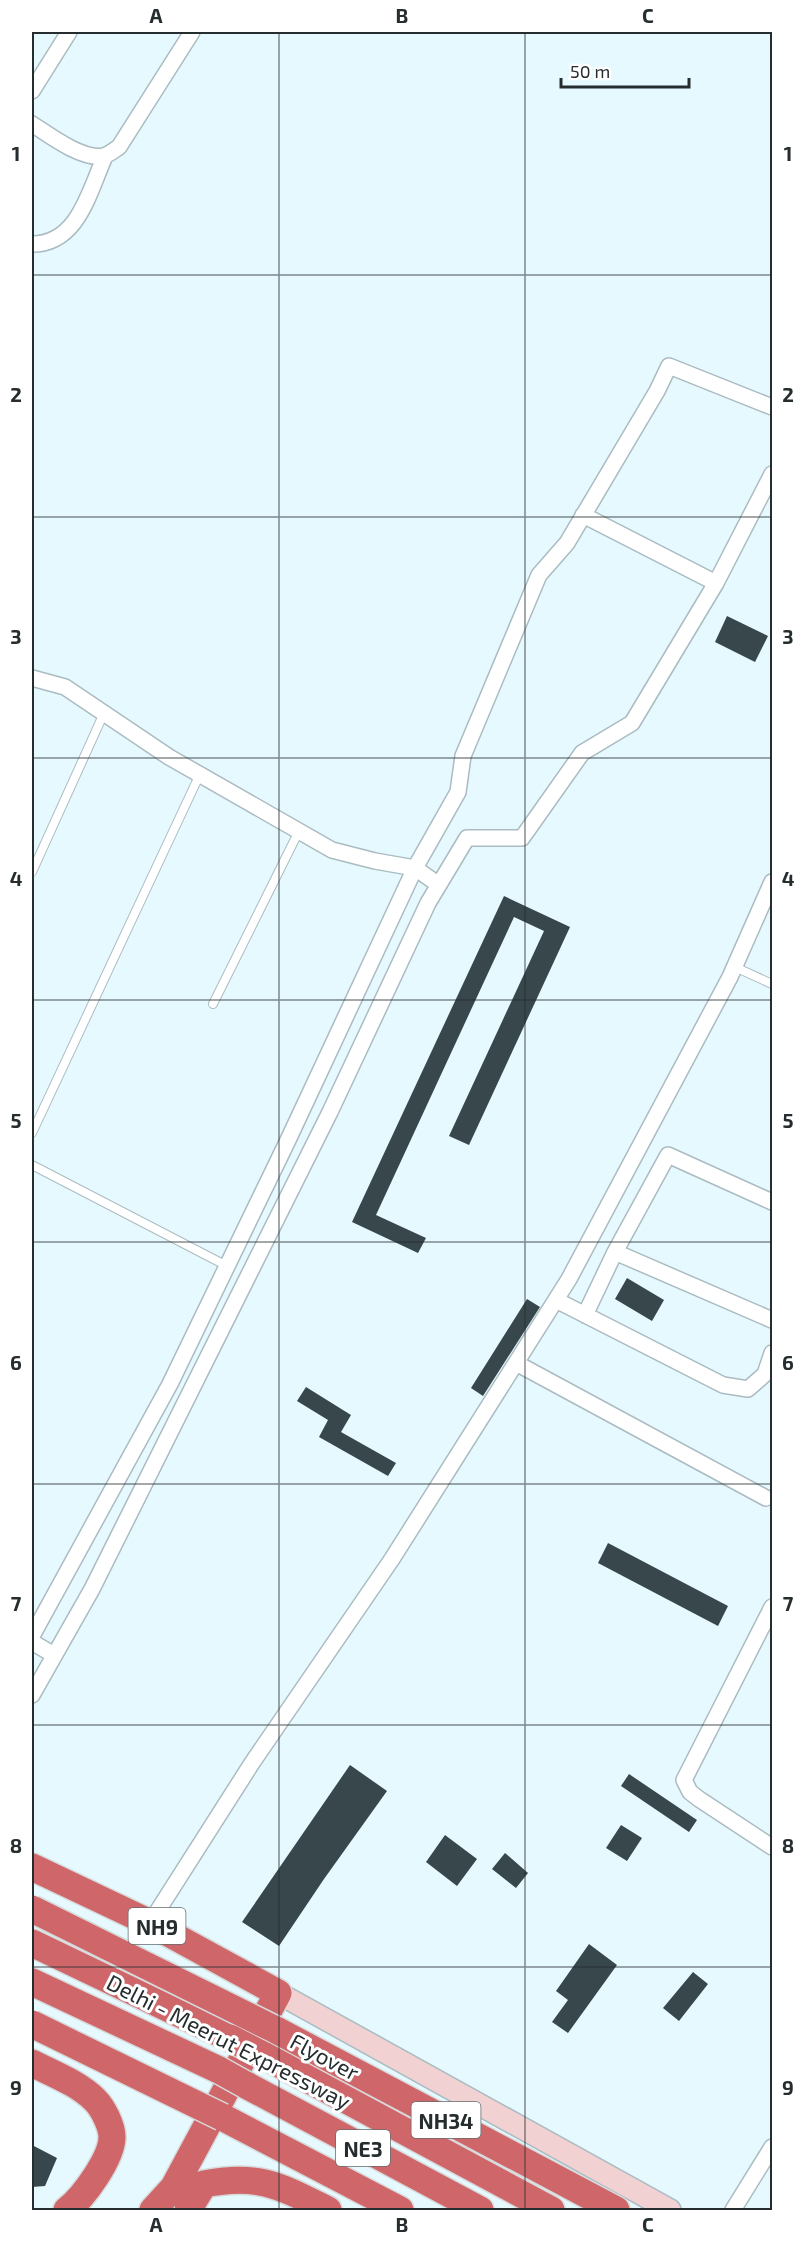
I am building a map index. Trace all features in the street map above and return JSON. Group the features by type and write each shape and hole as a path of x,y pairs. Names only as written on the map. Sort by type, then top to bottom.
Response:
{"highway":[{"name":"NH9","path":"32,1867 150,1923 278,1994"},
{"name":"Flyover","path":"32,1909 244,2013 615,2211"},
{"name":"Delhi - Meerut Expressway","path":"32,1943 263,2055 551,2211"},
{"name":"Delhi - Meerut Expressway","path":"32,1982 219,2070 480,2211"},
{"path":"153,2211 174,2187 278,1994"},
{"path":"32,2024 222,2117 400,2211"},
{"path":"32,2063 80,2087 97,2102 109,2123 112,2138 101,2170 67,2211"},
{"path":"197,2200 246,2179 280,2186 328,2211"}],"street":[{"path":"32,91 69,32"},
{"path":"32,124 79,152 105,156 119,147 192,32"},
{"path":"32,244 44,244 55,240 74,224 105,156"},
{"path":"32,1636 170,1384 289,1138 415,868 458,792 463,756 539,575 567,543 657,391 669,366 772,407"},
{"path":"32,1695 103,1568 330,1112 428,903 467,837 522,838 582,753 632,723 716,583 772,474"},
{"path":"583,516 716,583"},
{"path":"32,678 65,687 169,757 332,850 415,868 439,885"},
{"path":"150,1923 252,1763 392,1559 556,1300 735,967 772,882"},
{"path":"585,1315 615,1252 668,1155 772,1202"},
{"path":"615,1252 772,1320"},
{"path":"556,1300 723,1385 748,1389 765,1374 772,1353"},
{"path":"516,1363 766,1498"},
{"path":"772,1607 684,1780 690,1792 699,1799 772,1847"},
{"path":"32,1642 54,1655"},
{"path":"278,1994 670,2211"},
{"path":"733,2211 772,2147"}],"lane":[{"path":"32,872 104,713"},
{"path":"32,1133 200,774"},
{"path":"213,1004 299,831"},
{"path":"735,967 772,984"},
{"path":"32,1165 227,1266"}],"building":[{"path":"727,616 768,636 755,662 715,642"},
{"path":"504,896 570,927 469,1145 449,1136 544,931 514,917 376,1215 426,1238 418,1253 352,1222"},
{"path":"627,1278 664,1300 652,1321 615,1299"},
{"path":"527,1299 540,1307 483,1396 471,1388"},
{"path":"306,1387 351,1415 341,1432 396,1463 388,1476 319,1437 328,1420 297,1401"},
{"path":"608,1543 728,1606 718,1626 598,1563"},
{"path":"350,1765 387,1791 279,1946 242,1922"},
{"path":"629,1774 697,1820 689,1832 621,1786"},
{"path":"621,1825 642,1838 627,1861 606,1848"},
{"path":"445,1835 477,1859 457,1886 426,1862"},
{"path":"505,1853 528,1873 516,1888 492,1869"},
{"path":"589,1944 617,1965 568,2033 552,2022 568,2000 556,1991"},
{"path":"693,1972 708,1984 679,2021 663,2008"},
{"path":"32,2145 57,2158 45,2186 32,2187"}]}
